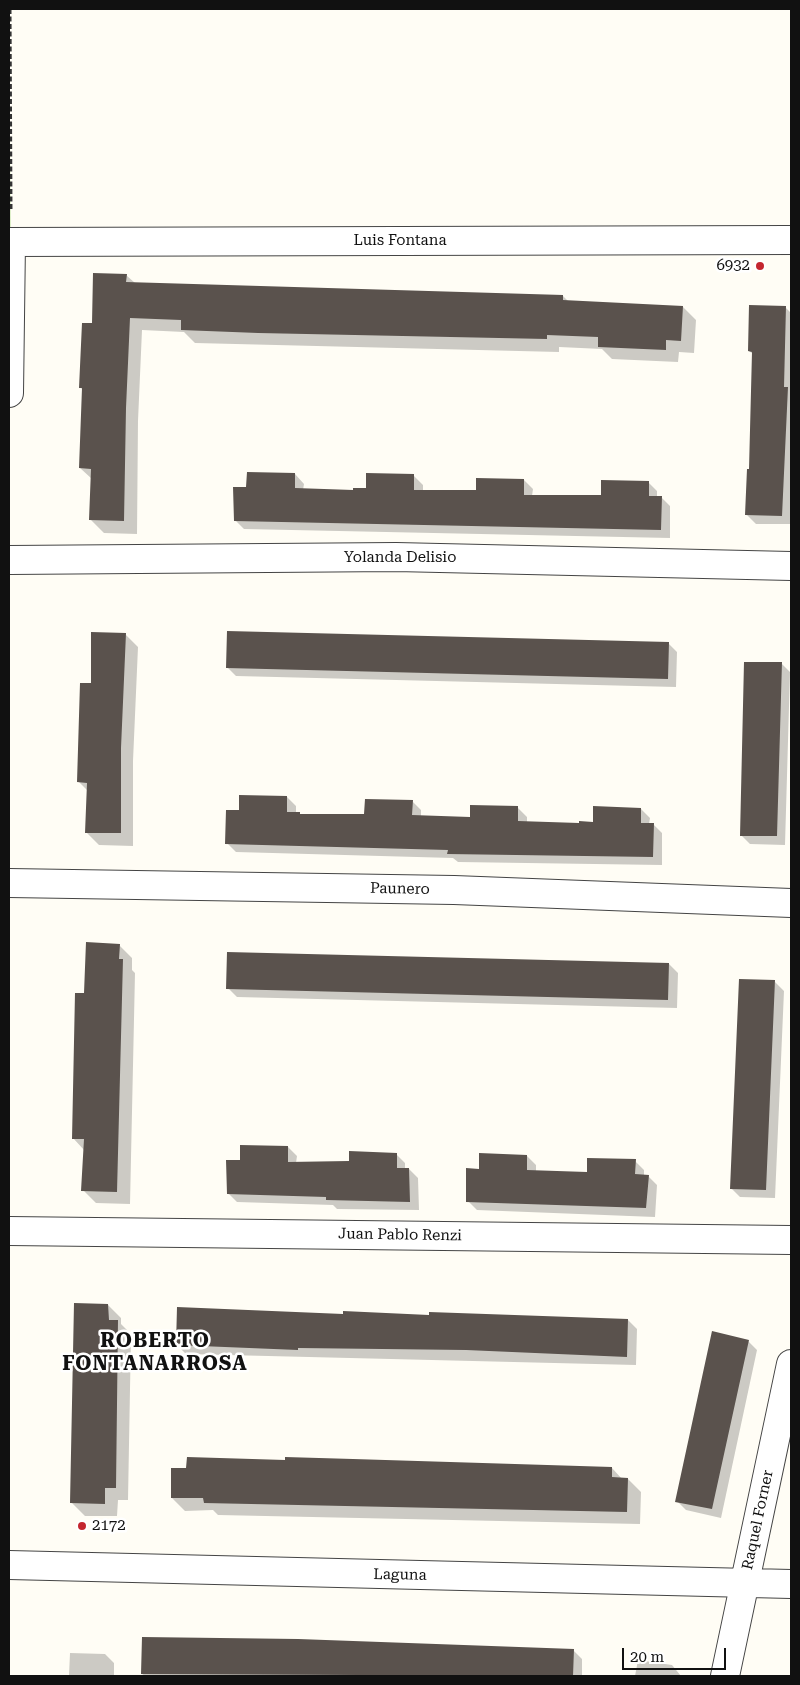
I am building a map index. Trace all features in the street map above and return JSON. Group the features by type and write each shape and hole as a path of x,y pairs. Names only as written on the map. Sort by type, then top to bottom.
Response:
{"street":[{"name":"Luis Fontana","path":"10,242 791,240"},
{"path":"9,394 10,242"},
{"name":"Yolanda Delisio","path":"9,560 396,557 791,566"},
{"name":"Paunero","path":"9,883 454,890 791,903"},
{"name":"Juan Pablo Renzi","path":"9,1231 791,1240"},
{"name":"Raquel Forner","path":"725,1676 791,1364"},
{"name":"Laguna","path":"9,1565 791,1584"}],"path":[{"path":"10,9 10,242"}],"green space":[{"path":"9,9 11,242 9,393"}],"building":[{"path":"93,273 127,274 126,282 563,295 563,300 683,306 681,341 666,340 666,350 598,347 598,337 547,335 547,339 181,330 181,320 130,318 124,521 89,520 91,469 79,468 82,388 79,388 82,323 92,323"},
{"path":"749,305 786,306 784,387 788,387 782,516 745,515 747,469 749,469 752,352 748,351"},
{"path":"247,472 295,473 295,488 353,490 353,488 366,488 366,473 414,474 414,490 476,490 476,478 524,479 524,495 601,495 601,480 649,481 649,496 662,496 661,530 234,521 233,487 246,487"},
{"path":"227,631 669,642 668,679 226,668"},
{"path":"91,632 126,633 121,748 121,833 85,833 87,783 77,782 80,683 91,683"},
{"path":"744,662 782,662 777,836 740,836"},
{"path":"239,795 287,796 287,812 300,812 300,814 364,814 365,799 413,800 412,815 470,817 470,805 518,806 518,821 579,823 579,821 593,822 593,806 641,808 641,823 654,823 653,857 447,854 448,850 225,844 226,810 239,810"},
{"path":"86,942 120,944 119,959 123,959 117,1192 81,1191 84,1139 72,1139 75,993 84,993"},
{"path":"227,952 669,963 668,1000 226,989"},
{"path":"739,979 775,980 766,1190 730,1189"},
{"path":"240,1145 288,1146 288,1162 349,1161 349,1151 397,1153 397,1168 409,1168 410,1202 326,1200 326,1197 227,1194 226,1160 240,1160"},
{"path":"479,1153 527,1155 527,1170 587,1172 587,1158 636,1159 635,1174 649,1175 646,1208 466,1202 466,1168 479,1169"},
{"path":"74,1303 108,1304 109,1320 118,1320 116,1488 105,1488 105,1504 70,1503"},
{"path":"177,1307 343,1314 343,1311 429,1315 429,1312 628,1319 627,1357 466,1350 298,1348 298,1350 176,1345"},
{"path":"712,1331 749,1340 712,1509 675,1502"},
{"path":"187,1457 285,1460 285,1457 612,1467 612,1477 628,1478 627,1512 204,1503 203,1498 171,1498 171,1468 186,1468"},
{"path":"142,1637 298,1639 574,1649 573,1676 141,1674"}],"place":[{"name":"6932","path":"760,266"},
{"name":"2172","path":"82,1526"}],"district":[{"name":"ROBERTO FONTANARROSA","path":"155,1352"}]}
